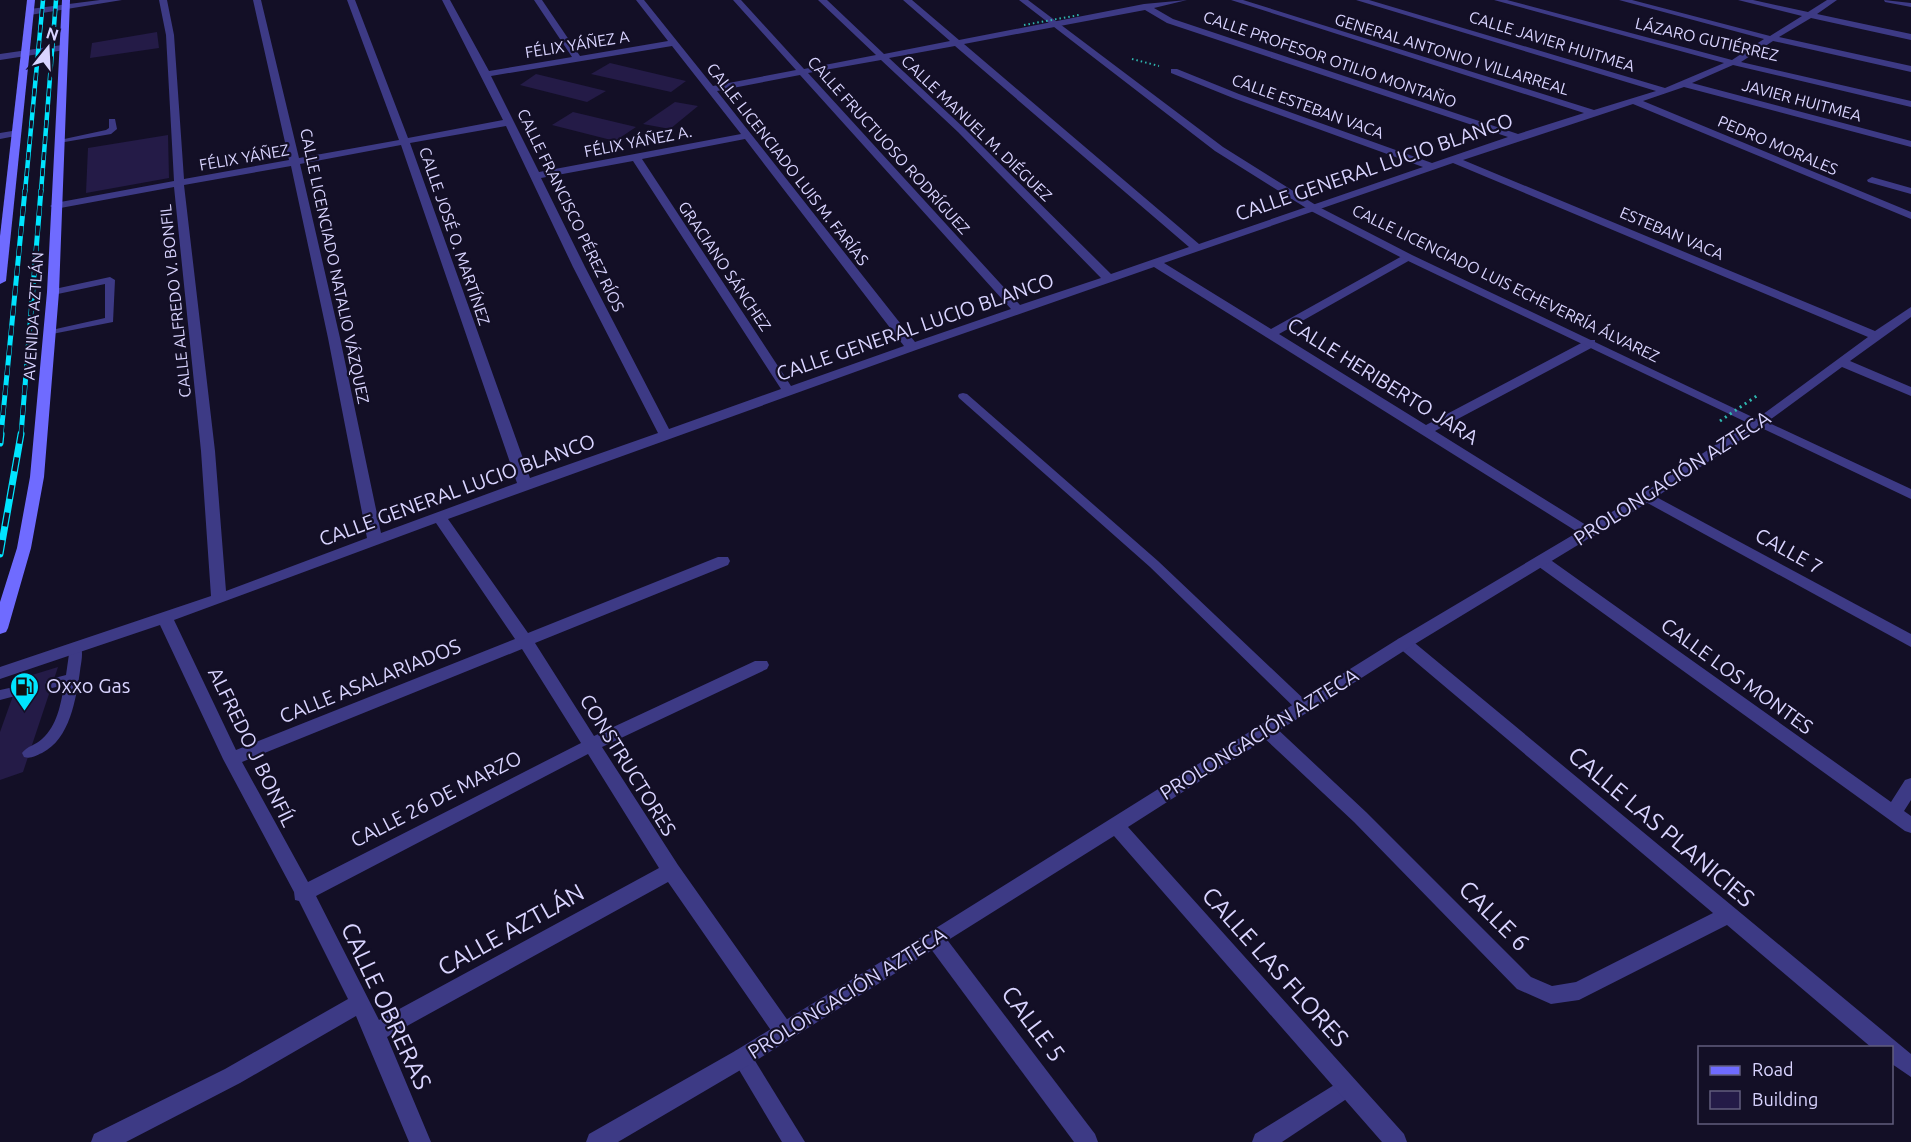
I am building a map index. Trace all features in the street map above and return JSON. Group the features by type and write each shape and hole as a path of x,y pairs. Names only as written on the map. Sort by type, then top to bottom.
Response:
{"main road":[{"name":"AVENIDA AZTLÁN","path":"0,281 31,0"},
{"name":"AVENIDA AZTLÁN","path":"0,628 24,548 37,477 53,292 55,206 66,4"}],"street":[{"path":"30,12 66,4 118,0"},
{"name":"CALLE ALFREDO V. BONFIL","path":"163,0 170,35 179,183 208,451 219,599"},
{"name":"CALLE LICENCIADO NATALIO VÁZQUEZ","path":"257,0 297,163 354,427 375,541"},
{"name":"CALLE JOSÉ O. MARTÍNEZ","path":"351,0 405,142 525,484"},
{"name":"CALLE FRANCISCO PÉREZ RÍOS","path":"446,0 486,74 579,267 666,435"},
{"path":"538,0 578,59"},
{"name":"CALLE LICENCIADO LUIS M. FARÍAS","path":"640,0 912,347"},
{"name":"CALLE FRUCTUOSO RODRÍGUEZ","path":"737,0 1019,311"},
{"name":"CALLE MANUEL M. DIÉGUEZ","path":"822,0 961,130 1110,280"},
{"path":"907,0 1198,249"},
{"name":"CALLE LICENCIADO LUIS ECHEVERRÍA ÁLVAREZ","path":"1023,0 1219,149 1315,209 1408,257 1911,494"},
{"name":"CALLE PROFESOR OTILIO MONTAÑO","path":"1138,0 1146,8 1170,21 1518,138"},
{"path":"711,89 1183,0"},
{"name":"GENERAL ANTONIO I VILLARREAL","path":"1235,0 1592,113"},
{"name":"CALLE JAVIER HUITMEA","path":"1360,0 1666,91"},
{"name":"LÁZARO GUTIÉRREZ","path":"1498,0 1734,62 1911,104"},
{"path":"1623,0 1771,38 1911,69"},
{"path":"1742,0 1911,37"},
{"name":"CALLE GENERAL LUCIO BLANCO","path":"0,673 219,599 525,484 912,347 1432,167 1592,113 1666,91 1734,62 1833,0"},
{"path":"1888,0 1911,5"},
{"name":"FÉLIX YÁÑEZ A","path":"486,74 673,43"},
{"path":"0,57 63,48"},
{"name":"CALLE ESTEBAN VACA","path":"1174,71 1236,96 1432,167"},
{"name":"JAVIER HUITMEA","path":"1684,84 1911,144"},
{"name":"PEDRO MORALES","path":"1634,101 1911,216"},
{"name":"FÉLIX YÁÑEZ","path":"55,206 510,122"},
{"path":"0,136 18,133"},
{"name":"FÉLIX YÁÑEZ A.","path":"536,176 746,136"},
{"name":"GRACIANO SÁNCHEZ","path":"636,157 670,213 788,391"},
{"name":"ESTEBAN VACA","path":"1455,160 1876,336"},
{"path":"1872,180 1911,191"},
{"path":"1271,334 1408,257"},
{"name":"CALLE HERIBERTO JARA","path":"1156,263 1589,533"},
{"name":"PROLONGACIÓN AZTECA","path":"597,1142 742,1058 1116,826 1404,643 1647,497 1758,423 1876,336 1908,317"},
{"path":"1427,430 1591,343"},
{"path":"1841,362 1911,392"},
{"name":"CALLE 7","path":"1647,497 1911,641"},
{"name":"CONSTRUCTORES","path":"440,517 525,641 671,871 784,1032"},
{"name":"CALLE LOS MONTES","path":"1539,560 1911,826"},
{"name":"CALLE ASALARIADOS","path":"232,759 723,561"},
{"name":"ALFREDO J BONFÍL","path":"165,618 232,759 302,894"},
{"name":"CALLE LAS PLANICIES","path":"1404,643 1726,915 1887,1046"},
{"name":"CALLE 26 DE MARZO","path":"302,894 591,745 761,665"},
{"name":"CALLE 6","path":"1267,730 1360,817 1524,983 1551,995 1579,991 1726,915"},
{"path":"1893,813 1911,785"},
{"name":"CALLE LAS FLORES","path":"1116,826 1396,1142"},
{"name":"CALLE AZTLÁN","path":"375,1033 671,871"},
{"name":"CALLE OBRERAS","path":"302,894 328,937 375,1033 420,1142"},
{"name":"CALLE 5","path":"935,939 1087,1142"},
{"path":"102,1142 268,1058 360,1003"},
{"path":"1893,1052 1911,1067"},
{"path":"742,1058 794,1142"},
{"path":"1263,1142 1347,1087"}],"lane":[{"path":"59,141 108,132 113,129 112,121"},
{"path":"50,333 110,320 110,280 53,292"},
{"path":"963,396 1154,564 1303,706"},
{"path":"29,753 46,744 56,732 72,679 76,647"},
{"path":"52,683 72,679"}],"path":[{"path":"1024,25 1079,15"},
{"path":"1720,420 1758,395"}],"building":[{"path":"157,32 159,48 90,58 92,43"},
{"path":"610,63 686,81 671,92 591,74"},
{"path":"536,74 606,91 587,102 520,85"},
{"path":"675,102 698,106 670,129 643,124"},
{"path":"573,112 636,127 615,141 552,125"},
{"path":"168,135 169,178 86,193 88,148"},
{"name":"Oxxo Gas","path":"58,667 23,772 0,780 0,732 19,679"}],"railway":[{"path":"25,192 43,0"},
{"path":"41,192 56,0"},
{"path":"1,435 25,190"},
{"path":"21,435 41,190"},
{"path":"0,443 1,434"},
{"path":"0,554 21,434"}],"place":[{"name":"Oxxo Gas","path":"25,712"}]}
